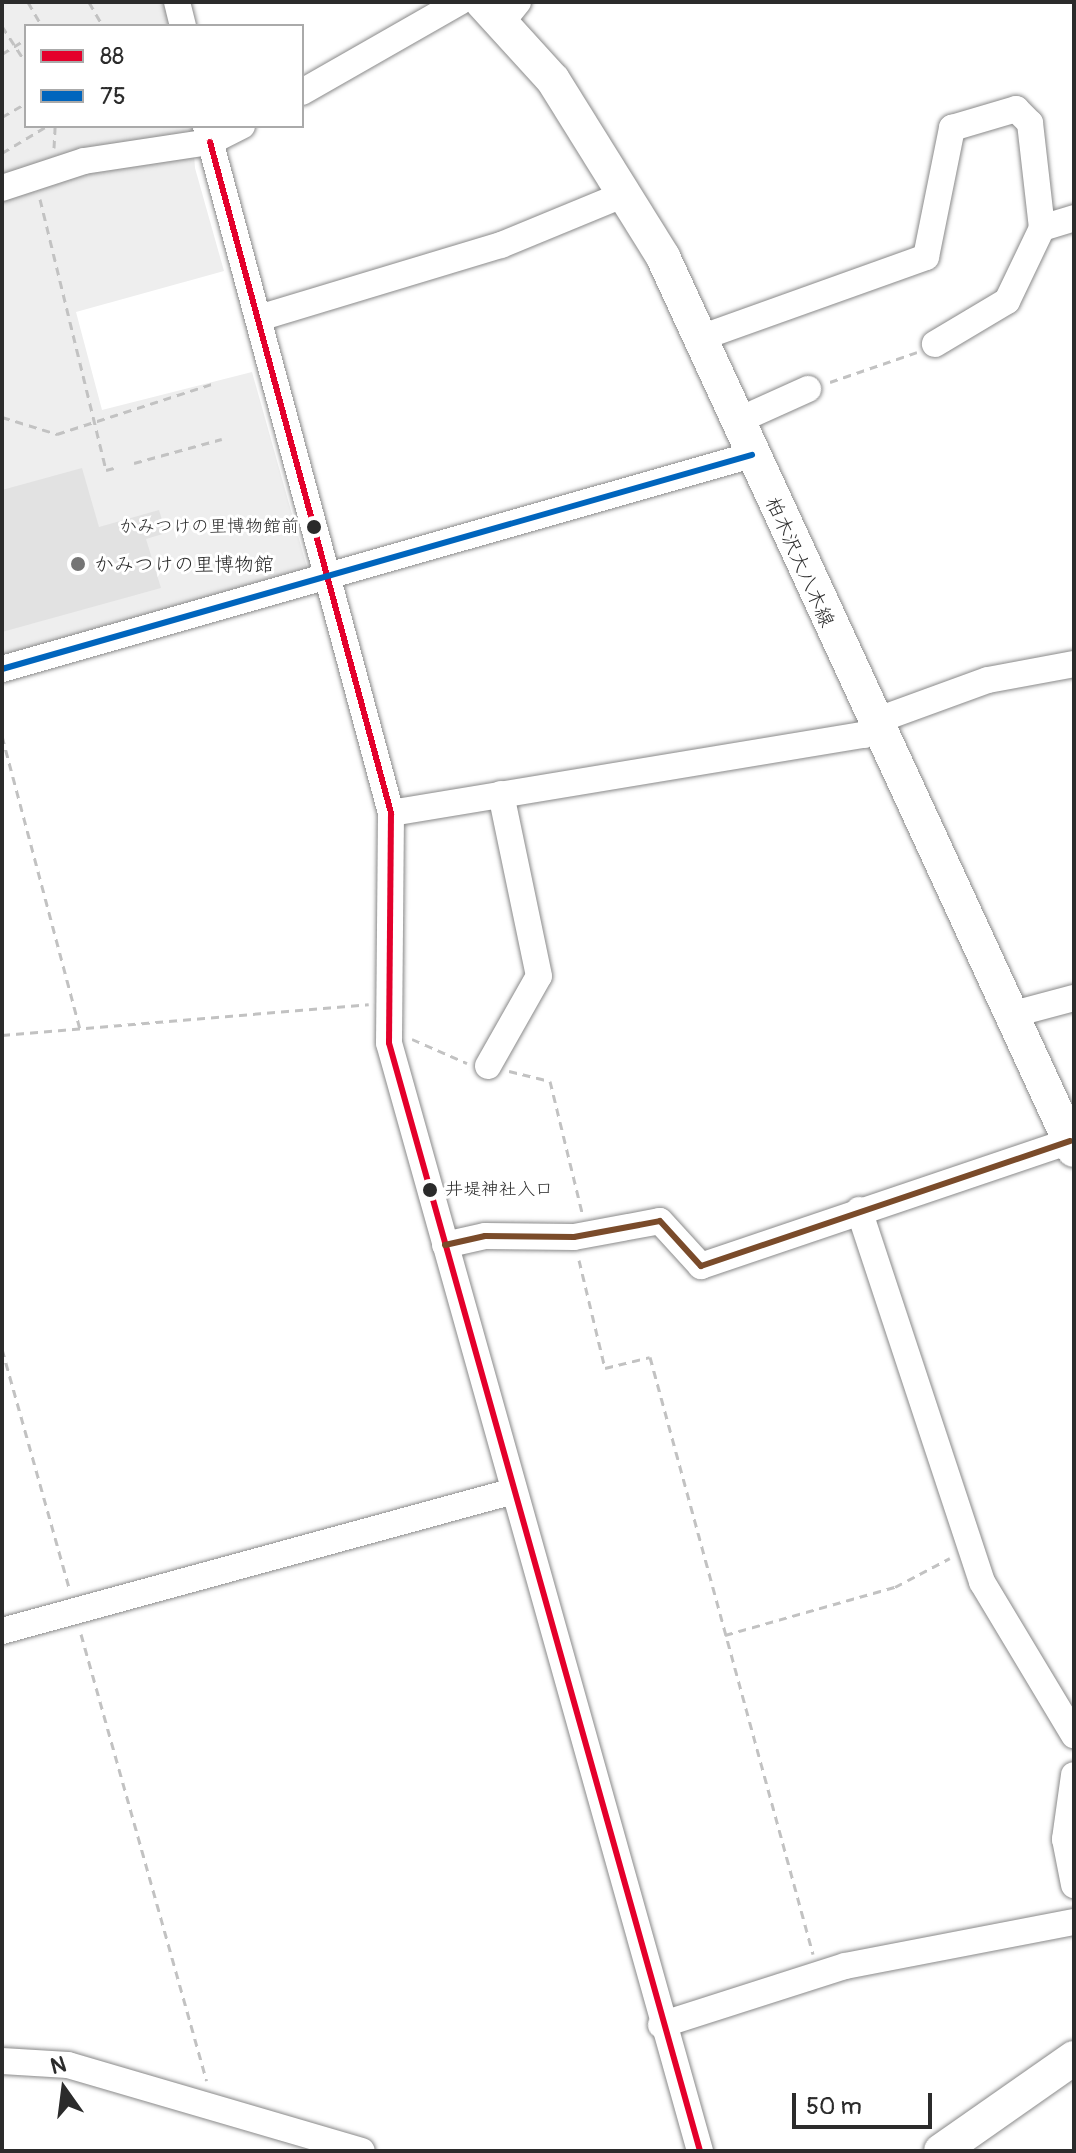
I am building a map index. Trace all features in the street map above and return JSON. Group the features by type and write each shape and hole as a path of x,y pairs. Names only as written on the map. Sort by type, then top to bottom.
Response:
{"main road":[{"name":"柏木沢大八木線","path":"500,9 553,80 625,194 700,338 874,725 1072,1146"},
{"path":"941,2151 1074,2058"}],"street":[{"path":"177,2 182,24"},
{"path":"304,91 460,2"},
{"path":"700,338 926,257 936,234 946,137 963,121 1024,113 1042,228 1007,301 935,344"},
{"path":"2,188 84,161 234,128"},
{"path":"208,134 391,813 387,1013 510,1492 661,2025 700,2151"},
{"path":"259,318 501,245 625,194"},
{"path":"1042,228 1074,218"},
{"path":"737,421 808,389"},
{"path":"2,669 329,581 752,455"},
{"path":"391,813 849,738 988,680 1074,664"},
{"path":"488,1066 539,976 501,794"},
{"path":"1010,1015 1074,998"},
{"path":"445,1245 485,1236 581,1236 660,1221 701,1266 859,1210 1072,1146"},
{"path":"859,1210 975,1545 982,1582 1074,1735"},
{"path":"2,1631 510,1492"},
{"path":"1074,1775 1065,1839 1074,1885"},
{"path":"661,2025 819,1973 1074,1922"},
{"path":"2,2061 68,2065 209,2101 362,2151"}],"path":[{"path":"28,2 41,24"},
{"path":"89,2 102,24"},
{"path":"2,26 24,60"},
{"path":"2,54 24,40"},
{"path":"2,117 24,104"},
{"path":"2,153 44,128"},
{"path":"37,192 106,470 114,468"},
{"path":"808,389 935,344"},
{"path":"2,417 57,434 93,417 212,384"},
{"path":"134,463 222,439"},
{"path":"2,736 80,1029"},
{"path":"2,1035 387,1013 448,1060 550,1081 605,1368 650,1357 819,1973"},
{"path":"2,1349 209,2101"},
{"path":"725,1635 895,1587 975,1545"}],"shaded area":[{"path":"2,2 174,2 179,24 24,24 24,128 192,128 195,168 224,271 76,312 102,410 252,372 310,578 2,663"}],"building":[{"name":"かみつけの里博物館","path":"82,468 99,527 159,510 166,533 146,539 161,588 2,632 2,490"}],"transit line":[{"name":"88","path":"210,142 391,813 389,1043 700,2151"},
{"name":"75","path":"2,669 752,455"},
{"path":"445,1245 485,1236 574,1237 660,1221 701,1266 1070,1141"}],"place":[{"name":"かみつけの里博物館前","path":"314,527"},
{"name":"かみつけの里博物館","path":"78,564"},
{"name":"井堤神社入口","path":"430,1190"}]}
